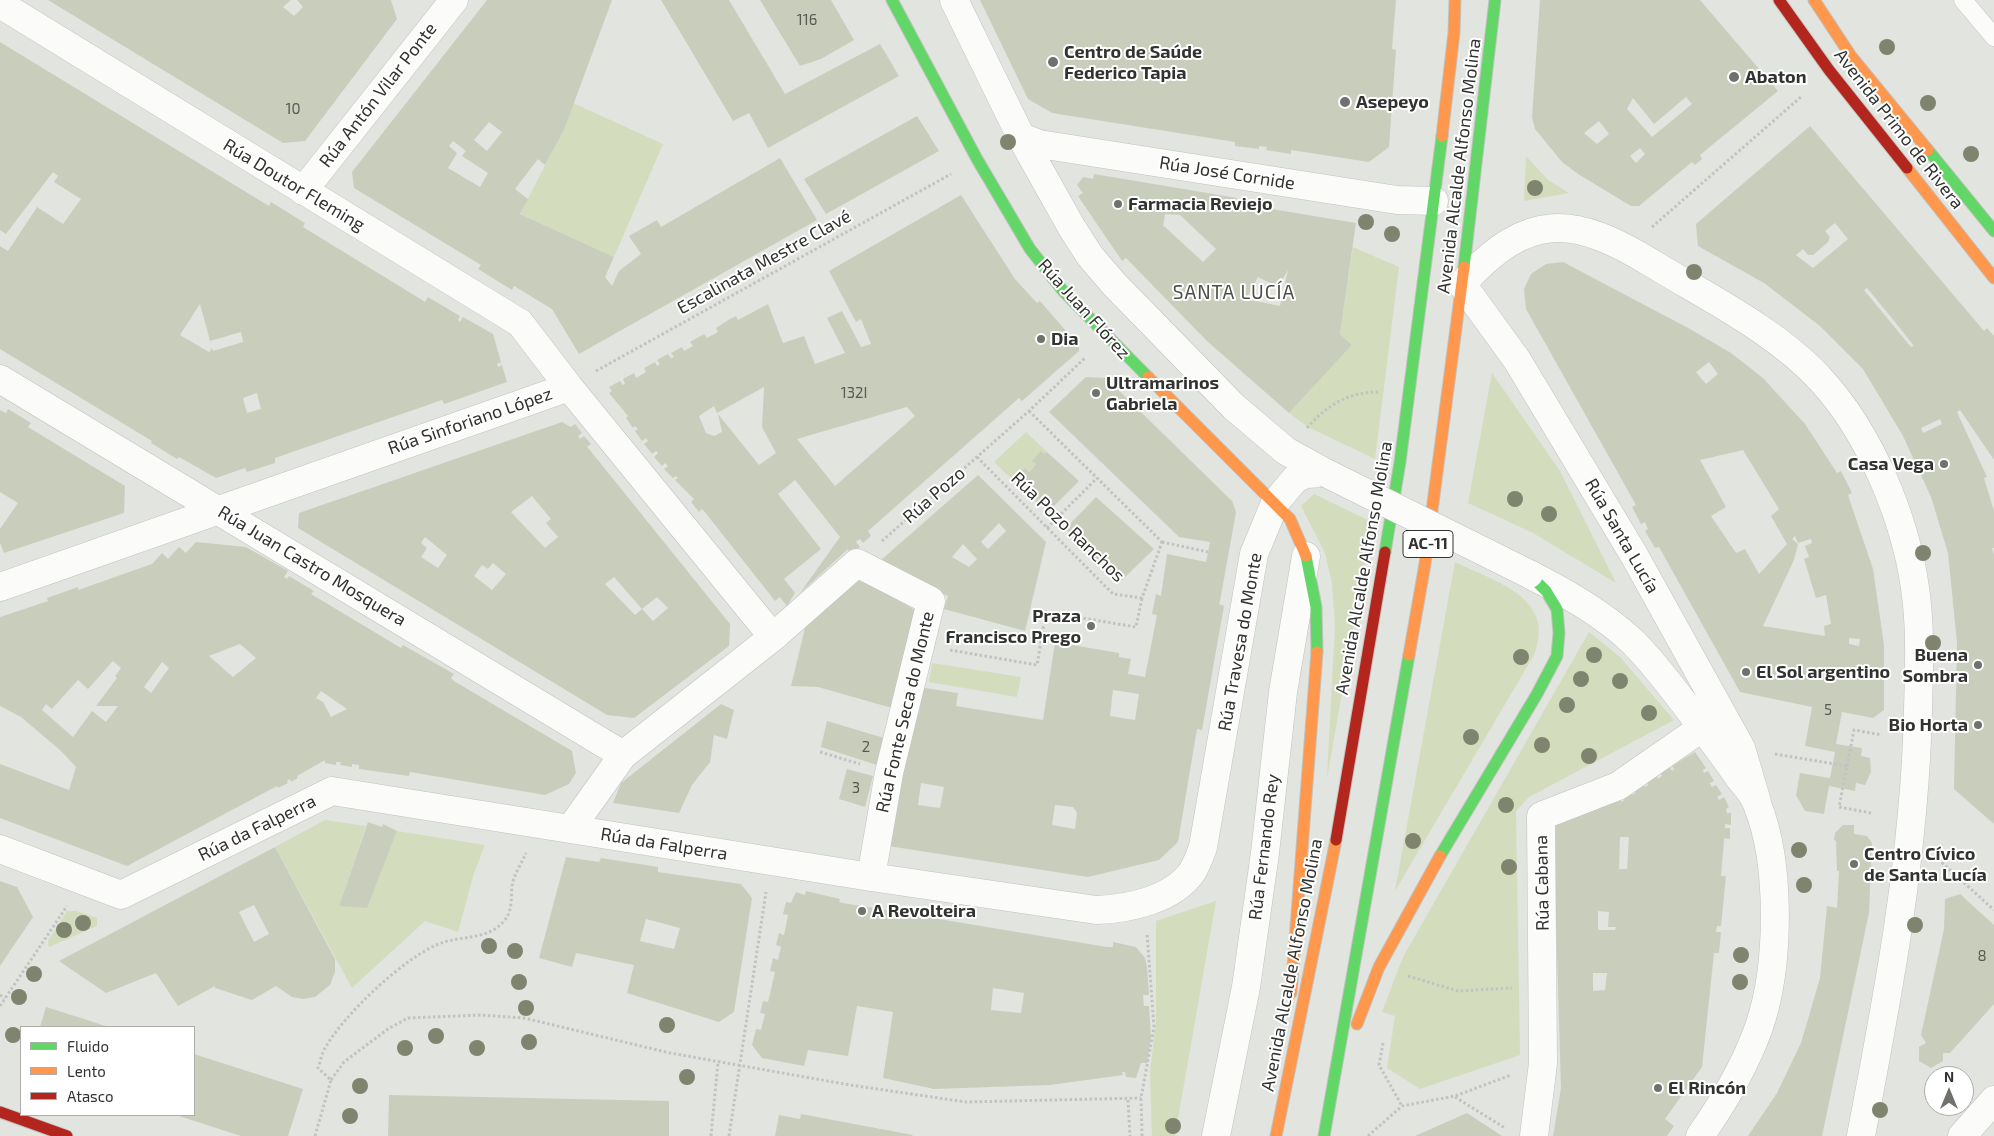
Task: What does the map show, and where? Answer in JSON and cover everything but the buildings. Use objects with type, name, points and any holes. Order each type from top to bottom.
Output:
[{"type":"main road","name":"Rúa Juan Flórez","points":[[892,0],[977,160],[1030,249],[1064,292],[1237,468],[1290,519],[1306,556],[1316,607],[1318,640],[1291,970],[1288,1074]]},
{"type":"main road","name":"Avenida Alcalde Alfonso Molina","points":[[1276,1136],[1331,867],[1397,480],[1434,201],[1454,33],[1455,0]]},
{"type":"main road","name":"Avenida Alcalde Alfonso Molina","points":[[1324,1136],[1335,1084],[1425,564],[1462,284],[1495,0]]},
{"type":"main road","name":"Avenida Primo de Rivera","points":[[1779,0],[1829,70],[1994,278]]},
{"type":"main road","name":"Avenida Primo de Rivera","points":[[1814,0],[1851,56],[1994,231]]},
{"type":"main road","points":[[1335,1084],[1379,967],[1424,883],[1537,694],[1557,656],[1559,633],[1557,609],[1546,591],[1529,574]]},
{"type":"main road","points":[[0,1112],[67,1136]]},
{"type":"street","points":[[954,0],[1021,137],[1072,228],[1090,256],[1114,284],[1234,407],[1286,451],[1579,600],[1633,642],[1658,670],[1703,727],[1757,802]]},
{"type":"street","name":"Rúa Doutor Fleming","points":[[0,4],[520,323],[568,387]]},
{"type":"street","name":"Rúa Antón Vilar Ponte","points":[[303,191],[444,4]]},
{"type":"street","name":"Rúa José Cornide","points":[[1021,137],[1039,144],[1378,197],[1415,202],[1434,201]]},
{"type":"street","points":[[1462,284],[1490,256],[1526,233],[1569,227],[1592,232],[1630,250],[1786,347],[1822,381],[1852,422],[1876,465],[1897,514],[1915,587],[1920,633],[1918,740],[1910,837],[1891,980],[1861,1136]]},
{"type":"street","name":"Rúa Santa Lucía","points":[[1462,284],[1517,360],[1634,555],[1741,748],[1768,840],[1774,897],[1774,946],[1768,987],[1759,1026],[1728,1096],[1700,1136]]},
{"type":"street","name":"Rúa Juan Castro Mosquera","points":[[0,379],[623,754]]},
{"type":"street","name":"Rúa Sinforiano López","points":[[0,587],[568,387],[773,637]]},
{"type":"street","name":"Rúa Travesa do Monte","points":[[1203,847],[1254,554],[1275,503],[1295,479],[1306,474],[1326,473]]},
{"type":"street","name":"Rúa Fernando Rey","points":[[1216,1136],[1246,987],[1265,853],[1283,692],[1306,556]]},
{"type":"street","points":[[571,828],[623,754],[773,637],[857,563]]},
{"type":"street","name":"Rúa Fonte Seca do Monte","points":[[857,563],[931,601],[889,773],[870,877]]},
{"type":"street","name":"Rúa Cabana","points":[[1522,1134],[1543,1063],[1541,816],[1618,786],[1703,727]]},
{"type":"street","name":"Rúa da Falperra","points":[[0,848],[121,895],[332,791],[870,877],[1096,910],[1115,909],[1136,904],[1176,887],[1192,873],[1203,847]]},
{"type":"street","points":[[1962,1136],[1994,1100]]},
{"type":"lane","points":[[1963,0],[1994,37]]},
{"type":"path","points":[[1649,230],[1802,96]]},
{"type":"path","name":"Escalinata Mestre Clavé","points":[[592,373],[958,170]]},
{"type":"path","name":"Rúa Pozo","points":[[857,563],[1029,411],[1093,351]]},
{"type":"path","points":[[1308,427],[1320,412],[1334,403],[1354,394],[1383,392]]},
{"type":"path","points":[[1029,411],[1162,542],[1208,552]]},
{"type":"path","name":"Rúa Pozo Ranchos","points":[[977,457],[1113,594],[1142,598],[1162,542]]},
{"type":"path","points":[[1047,528],[1097,478]]},
{"type":"path","points":[[920,644],[1037,665],[1046,612],[1136,627],[1142,598]]},
{"type":"path","points":[[1871,813],[1839,807],[1854,730],[1882,735]]},
{"type":"path","points":[[820,752],[889,773]]},
{"type":"path","points":[[1769,753],[1847,766]]},
{"type":"path","points":[[331,1080],[318,1068],[324,1051],[340,1027],[394,973],[420,953],[444,942],[492,932],[506,920],[511,906],[513,881],[526,851]]},
{"type":"path","points":[[1937,859],[1994,910]]},
{"type":"path","points":[[729,1136],[738,1063],[764,900]]},
{"type":"path","points":[[0,1006],[67,906],[73,905]]},
{"type":"path","points":[[1142,1136],[1141,1098],[1154,1027],[1146,927]]},
{"type":"path","points":[[1406,975],[1458,991],[1543,987]]},
{"type":"path","points":[[0,994],[6,998]]},
{"type":"path","points":[[316,1136],[331,1080],[344,1062],[388,1029],[408,1018],[440,1015],[524,1018],[670,1053],[718,1062],[738,1063],[850,1085],[966,1102],[1128,1100],[1141,1098]]},
{"type":"path","points":[[1385,1036],[1379,1065],[1402,1106]]},
{"type":"path","points":[[711,1136],[718,1062]]},
{"type":"path","points":[[1368,1135],[1402,1106],[1455,1096],[1543,1063]]},
{"type":"path","points":[[1455,1096],[1522,1134]]},
{"type":"path","points":[[1128,1100],[1130,1136]]},
{"type":"green space","points":[[573,103],[663,144],[614,257],[520,214],[564,129]]},
{"type":"green space","points":[[1526,156],[1548,180],[1569,193],[1524,201]]},
{"type":"green space","points":[[1353,247],[1399,267],[1375,459],[1308,427],[1289,413],[1352,345],[1340,334]]},
{"type":"green space","points":[[1492,373],[1560,471],[1616,583],[1533,533],[1468,503]]},
{"type":"green space","points":[[1026,432],[1047,452],[1017,484],[994,462]]},
{"type":"green space","points":[[1314,494],[1372,522],[1327,778],[1335,625],[1332,583],[1325,553],[1301,506]]},
{"type":"green space","points":[[1455,562],[1504,585],[1518,594],[1530,605],[1537,619],[1539,635],[1534,655],[1395,891]]},
{"type":"green space","points":[[1589,632],[1620,657],[1674,720],[1529,797],[1516,811],[1520,1055],[1420,1089],[1387,1068],[1395,1016],[1382,1012],[1403,957]]},
{"type":"green space","points":[[932,663],[1021,677],[1017,697],[929,682]]},
{"type":"green space","points":[[325,820],[366,826],[339,906],[369,901],[397,831],[485,845],[474,873],[458,932],[425,921],[352,988],[275,847]]},
{"type":"green space","points":[[1216,901],[1175,1136],[1152,1136],[1150,1072],[1156,1021],[1156,921]]},
{"type":"green space","points":[[67,911],[76,911],[97,918],[97,926],[49,947],[48,941]]},
{"type":"traffic: fast","points":[[892,0],[977,159],[1030,249],[1064,292],[1148,377]]},
{"type":"traffic: fast","points":[[1464,267],[1495,0]]},
{"type":"traffic: fast","points":[[1385,552],[1400,462],[1442,136]]},
{"type":"traffic: fast","points":[[1928,150],[1994,231]]},
{"type":"traffic: fast","points":[[1306,556],[1316,607],[1317,652]]},
{"type":"traffic: fast","points":[[1440,856],[1537,694],[1557,656],[1559,633],[1557,609],[1546,591],[1529,574]]},
{"type":"traffic: fast","points":[[1324,1136],[1409,655]]},
{"type":"traffic: slow","points":[[1442,136],[1454,33],[1455,0]]},
{"type":"traffic: slow","points":[[1814,0],[1851,56],[1928,150]]},
{"type":"traffic: slow","points":[[1907,168],[1994,278]]},
{"type":"traffic: slow","points":[[1409,655],[1425,564],[1464,267]]},
{"type":"traffic: slow","points":[[1148,377],[1290,519],[1306,556]]},
{"type":"traffic: slow","points":[[1291,993],[1317,652]]},
{"type":"traffic: slow","points":[[1276,1136],[1336,840]]},
{"type":"traffic: slow","points":[[1357,1024],[1379,967],[1440,856]]},
{"type":"traffic: jam","points":[[1779,0],[1829,70],[1907,168]]},
{"type":"traffic: jam","points":[[1336,840],[1385,552]]},
{"type":"traffic: jam","points":[[0,1112],[67,1136]]},
{"type":"place","name":"Centro de Saúde Federico Tapia","points":[[1053,62]]},
{"type":"place","name":"Abaton","points":[[1734,77]]},
{"type":"place","name":"Asepeyo","points":[[1345,102]]},
{"type":"place","name":"Farmacia Reviejo","points":[[1118,204]]},
{"type":"place","name":"Dia","points":[[1041,339]]},
{"type":"place","name":"Ultramarinos Gabriela","points":[[1096,393]]},
{"type":"place","name":"Casa Vega","points":[[1944,464]]},
{"type":"place","name":"Praza Francisco Prego","points":[[1091,626]]},
{"type":"place","name":"Buena Sombra","points":[[1978,665]]},
{"type":"place","name":"El Sol argentino","points":[[1746,672]]},
{"type":"place","name":"Bio Horta","points":[[1978,725]]},
{"type":"place","name":"Centro Cívico de Santa Lucía","points":[[1854,864]]},
{"type":"place","name":"A Revolteira","points":[[862,911]]},
{"type":"place","name":"El Rincón","points":[[1658,1088]]},
{"type":"district","name":"SANTA LUCÍA","points":[[1234,293]]}]
